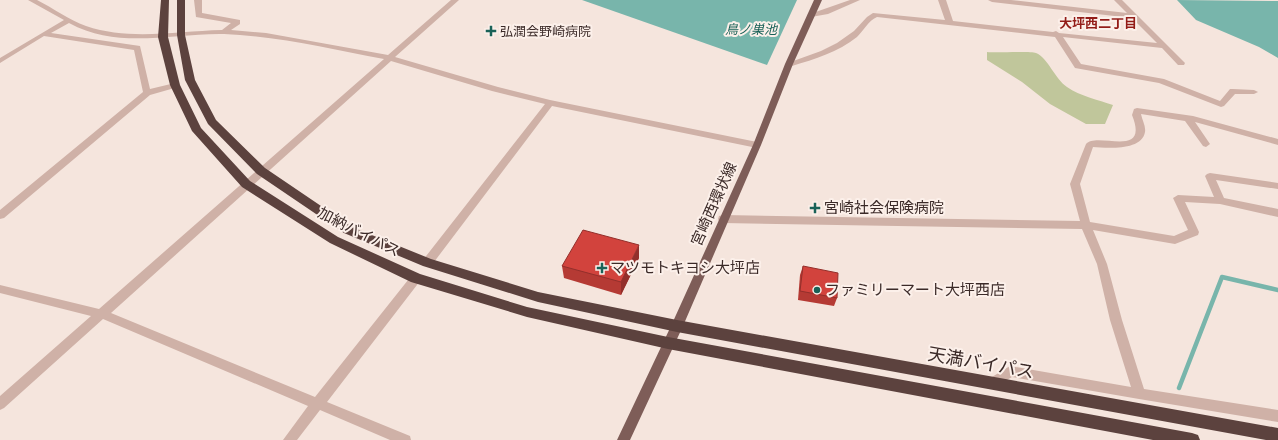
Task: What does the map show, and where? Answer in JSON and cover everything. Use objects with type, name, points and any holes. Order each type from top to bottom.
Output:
[{"type":"highway","name":"加納バイパス","points":[[165,0],[163,37],[175,85],[196,129],[246,184],[334,240],[416,278],[527,312],[668,343]]},
{"type":"highway","name":"加納バイパス","points":[[181,0],[181,34],[190,80],[212,122],[260,171],[348,230],[426,263],[538,297],[676,326]]},
{"type":"highway","name":"天満バイパス","points":[[676,326],[1278,435]]},
{"type":"highway","points":[[668,343],[1192,440]]},
{"type":"main road","name":"宮崎西環状線","points":[[624,440],[757,145],[789,64],[818,0]]},
{"type":"street","points":[[32,0],[69,20],[96,32],[114,36],[163,37],[181,34],[224,32],[266,36],[315,44],[390,58],[495,89],[550,103],[757,145]]},
{"type":"street","points":[[198,0],[199,15],[237,22],[224,32]]},
{"type":"street","points":[[0,404],[260,171],[455,0]]},
{"type":"street","points":[[811,15],[825,12],[856,0]]},
{"type":"street","points":[[942,0],[950,23]]},
{"type":"street","points":[[992,0],[1134,16]]},
{"type":"street","points":[[1118,0],[1162,46],[1181,62]]},
{"type":"street","points":[[789,64],[808,59],[838,46],[855,35],[869,17],[876,15],[1056,33],[1162,46]]},
{"type":"street","points":[[0,61],[43,34],[69,20]]},
{"type":"street","points":[[1056,33],[1078,66],[1161,82],[1221,104],[1233,91],[1254,92]]},
{"type":"street","points":[[43,34],[137,48],[147,93]]},
{"type":"street","points":[[0,216],[147,93],[175,85]]},
{"type":"street","points":[[426,263],[550,103]]},
{"type":"street","points":[[1140,394],[1116,320],[1102,264],[1086,225],[1075,184],[1090,144],[1119,146],[1133,142],[1140,134],[1142,125],[1136,115],[1137,111],[1188,118],[1278,142]]},
{"type":"street","points":[[1188,118],[1206,144]]},
{"type":"street","points":[[1220,202],[1210,176],[1278,186]]},
{"type":"street","points":[[723,219],[1086,225],[1175,240],[1194,232],[1178,198],[1220,202],[1278,213]]},
{"type":"street","points":[[289,440],[319,404],[416,278]]},
{"type":"street","points":[[0,290],[102,314],[405,440]]},
{"type":"street","points":[[991,384],[1010,371],[1278,416]]},
{"type":"green space","points":[[987,52],[1036,53],[1044,59],[1067,87],[1083,95],[1113,105],[1105,124],[1086,124],[1050,104],[1022,82],[987,60]]},
{"type":"water","name":"鳥ノ巣池","points":[[582,0],[797,0],[767,65]]},
{"type":"water","points":[[1177,0],[1278,1],[1278,58],[1259,47],[1196,20]]},
{"type":"building","name":"マツモトキヨシ大坪店","points":[[583,230],[639,245],[621,282],[562,266]]},
{"type":"building","name":"ファミリーマート大坪西店","points":[[803,266],[838,273],[837,298],[800,291]]},
{"type":"waterway","points":[[1179,388],[1222,277],[1278,290]]},
{"type":"place","name":"弘潤会野崎病院","points":[[491,31]]},
{"type":"place","name":"宮崎社会保険病院","points":[[815,208]]},
{"type":"place","name":"マツモトキヨシ大坪店","points":[[602,268]]},
{"type":"place","name":"ファミリーマート大坪西店","points":[[817,290]]},
{"type":"district","name":"大坪西二丁目","points":[[1098,23]]}]
